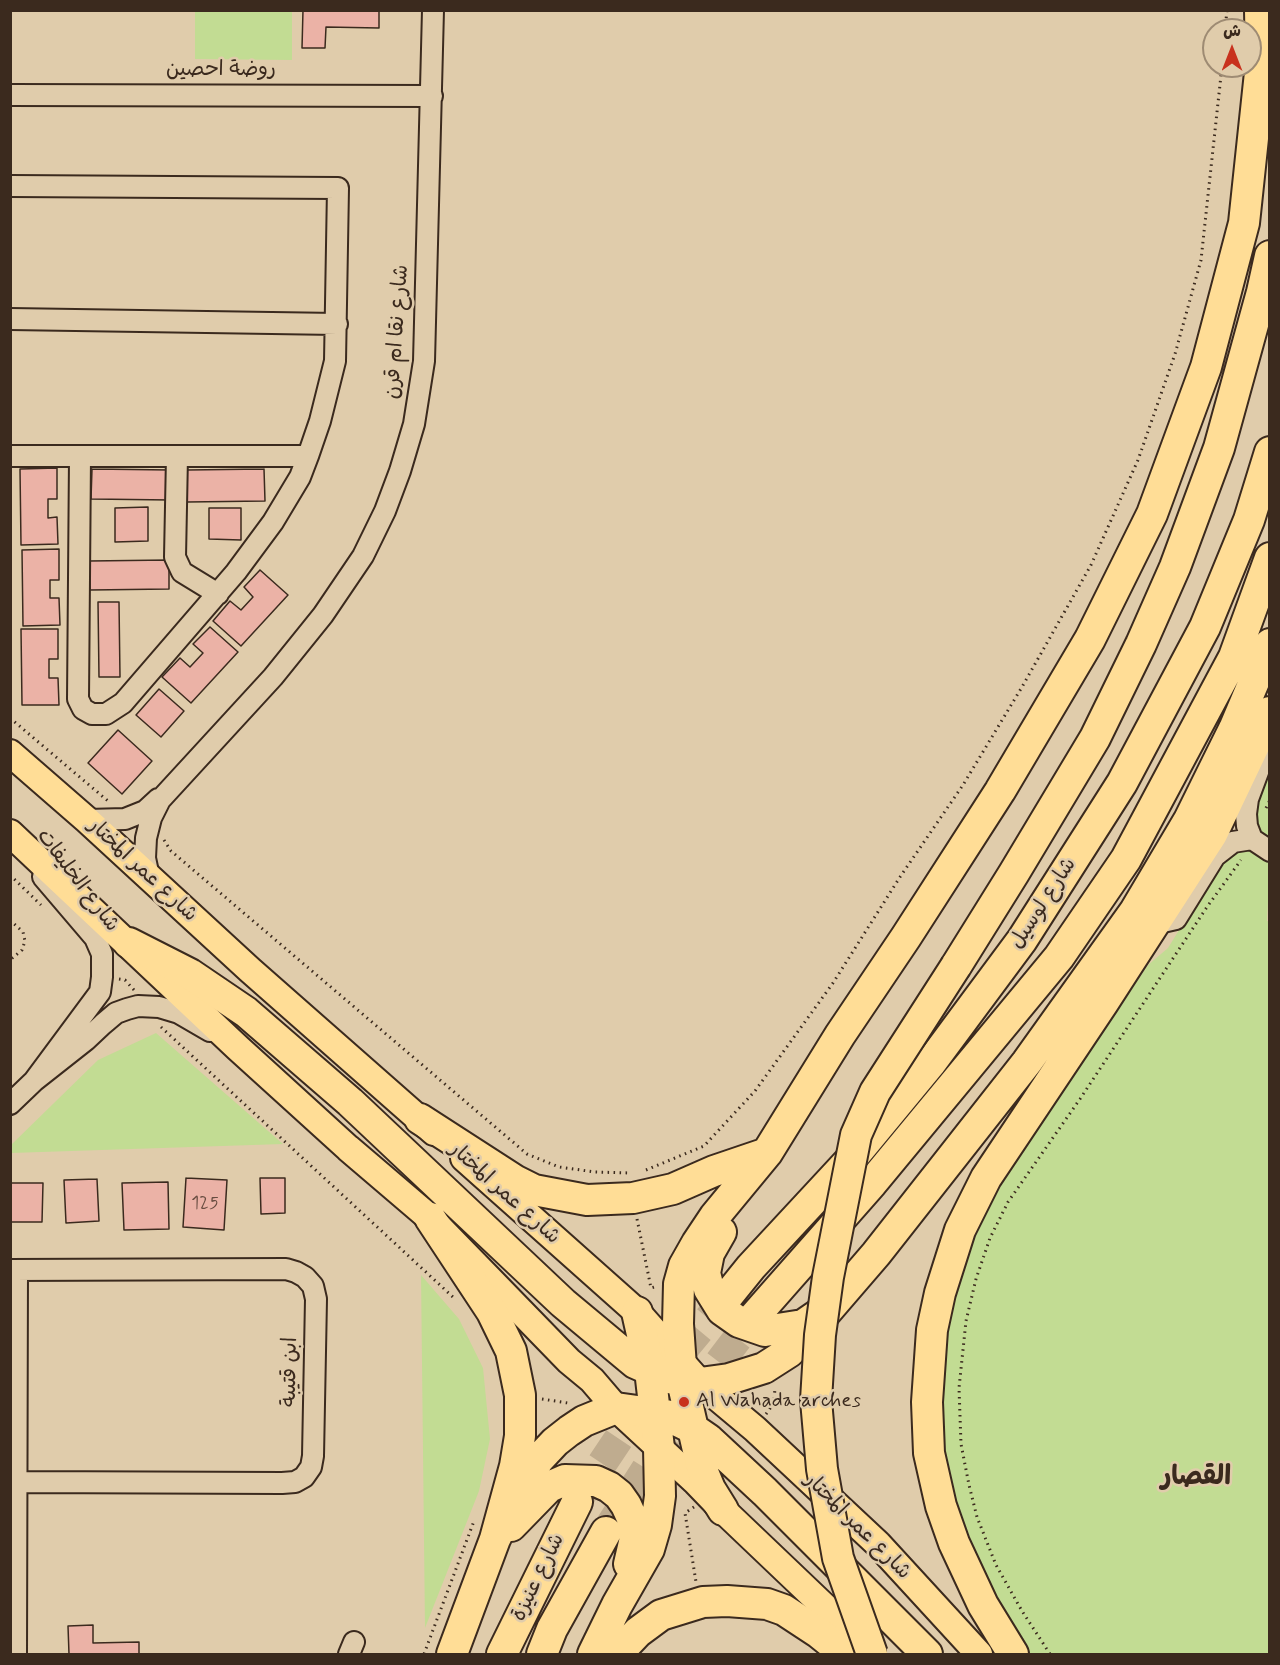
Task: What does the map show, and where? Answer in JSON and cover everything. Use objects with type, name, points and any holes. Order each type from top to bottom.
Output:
[{"type":"highway","points":[[713,1500],[692,1428],[688,1376],[678,1324],[679,1284],[684,1266],[715,1216],[767,1153],[840,1035],[1000,791],[1090,639],[1152,514],[1206,367],[1244,223],[1262,63],[1260,10]]},
{"type":"highway","points":[[873,1654],[838,1558],[822,1469],[816,1400],[820,1335],[828,1276],[856,1135],[875,1092],[1014,873],[1095,738],[1167,586],[1219,448],[1262,292],[1269,256]]},
{"type":"highway","name":"شارع لوسيل","points":[[726,1298],[751,1267],[854,1156],[900,1101],[930,1064],[1028,930],[1122,783],[1205,627],[1249,520],[1269,452]]},
{"type":"highway","name":"شارع لوسيل","points":[[754,1317],[872,1183],[1059,957],[1119,869],[1234,657],[1269,558]]},
{"type":"highway","points":[[129,943],[190,974],[246,1012],[350,1102],[563,1303],[635,1363],[650,1370],[729,1379],[764,1368],[789,1352],[876,1254],[1027,1062],[1135,911],[1194,810],[1234,729],[1269,644]]},
{"type":"highway","points":[[1013,1654],[983,1605],[954,1543],[941,1506],[928,1454],[927,1402],[932,1330],[940,1293],[960,1230],[986,1178],[1212,834],[1266,718]]},
{"type":"highway","points":[[420,1119],[503,1174],[534,1190],[587,1200],[613,1201],[632,1186],[673,1189],[714,1171],[767,1153]]},
{"type":"highway","points":[[744,1183],[726,1224],[709,1253],[705,1273],[709,1288],[722,1310],[739,1323],[765,1331],[802,1326],[833,1304]]},
{"type":"highway","points":[[430,1218],[492,1312],[511,1351],[520,1395],[520,1436],[515,1466],[495,1539],[453,1654]]},
{"type":"highway","points":[[593,1654],[617,1605],[649,1549],[656,1525],[660,1496],[656,1413],[650,1370],[637,1312]]},
{"type":"highway","points":[[495,1539],[523,1483],[539,1459],[555,1442],[584,1421],[616,1408],[666,1415],[708,1439],[765,1492],[927,1654]]},
{"type":"highway","points":[[495,1539],[516,1522],[549,1487],[565,1480],[596,1481],[609,1487],[626,1505],[635,1532],[633,1551],[617,1605]]},
{"type":"highway","name":"شارع عنيزة","points":[[502,1654],[577,1502]]},
{"type":"highway","name":"شارع عنيزة","points":[[542,1654],[552,1629],[606,1532]]},
{"type":"highway","points":[[617,1654],[638,1632],[661,1615],[700,1603],[727,1601],[768,1604],[784,1610],[819,1633],[845,1654]]},
{"type":"main road","name":"شارع عمر المختار","points":[[10,753],[87,820],[250,970],[637,1312],[688,1376],[755,1429],[878,1544],[979,1654]]},
{"type":"main road","points":[[10,833],[238,1048],[348,1148],[430,1218],[569,1361],[592,1380],[616,1408],[873,1654]]},
{"type":"street","name":"شارع نقا ام قرن","points":[[87,820],[125,819],[145,811],[167,791],[273,677],[323,615],[363,556],[389,501],[414,424],[424,361],[433,10]]},
{"type":"street","name":"روضة احصين","points":[[10,95],[432,96]]},
{"type":"street","points":[[10,186],[338,188],[335,361],[320,421],[300,477],[273,522],[218,594],[123,703],[106,714],[92,714],[83,709],[78,699],[80,457]]},
{"type":"street","points":[[10,319],[337,324]]},
{"type":"street","points":[[10,456],[308,456]]},
{"type":"street","points":[[177,456],[175,557],[182,572],[218,594]]},
{"type":"street","points":[[1266,718],[1268,744],[1248,799],[1246,814],[1247,826],[1252,839],[1269,851]]},
{"type":"street","name":"شارع نقا ام قرن","points":[[149,877],[145,858],[148,828],[155,808],[167,791]]},
{"type":"street","name":"شارع الخليفات","points":[[10,833],[54,891],[95,938],[102,954],[100,992],[34,1081]]},
{"type":"street","points":[[1154,924],[1176,919],[1215,856],[1223,848],[1233,842],[1252,839]]},
{"type":"street","points":[[138,1006],[159,1007],[179,1013],[238,1048]]},
{"type":"street","name":"شارع الخليفات","points":[[10,1104],[34,1081],[116,1014],[138,1006]]},
{"type":"street","name":"ابن قتيبة","points":[[14,1270],[286,1269],[305,1277],[313,1286],[316,1299],[313,1456],[311,1467],[304,1477],[295,1482],[282,1483],[18,1482]]},
{"type":"street","points":[[14,1270],[18,1482],[16,1654]]},
{"type":"path","points":[[679,1299],[659,1286],[651,1288],[632,1186],[637,1174],[704,1146],[754,1091],[833,983],[900,877],[963,785],[1022,687],[1091,564],[1138,460],[1175,354],[1201,260],[1220,78]]},
{"type":"path","points":[[10,718],[112,805]]},
{"type":"path","points":[[1050,1654],[996,1565],[977,1517],[969,1485],[961,1444],[958,1388],[966,1321],[976,1279],[990,1238],[1008,1202],[1080,1099],[1207,907],[1230,877],[1252,839],[1269,800]]},
{"type":"path","points":[[162,838],[171,851],[527,1154],[560,1167],[595,1172],[632,1186]]},
{"type":"path","points":[[10,874],[43,906]]},
{"type":"path","points":[[10,920],[23,932],[25,941],[21,950],[10,960]]},
{"type":"path","points":[[102,977],[125,980],[138,995],[138,1006],[458,1301]]},
{"type":"path","points":[[755,1429],[774,1403],[776,1384],[764,1368]]},
{"type":"path","points":[[700,1603],[685,1513],[713,1500]]},
{"type":"path","points":[[424,1654],[477,1515]]},
{"type":"green space","points":[[195,11],[292,11],[292,60],[195,59]]},
{"type":"green space","points":[[1269,765],[1269,840],[1255,824],[1253,812]]},
{"type":"green space","points":[[1253,851],[1270,864],[1267,921],[1270,922],[1269,1654],[1028,1654],[996,1606],[962,1533],[945,1457],[941,1407],[946,1331],[961,1261],[989,1197],[1148,965],[1168,948],[1222,860],[1234,852]]},
{"type":"green space","points":[[156,1033],[283,1144],[11,1153],[11,1145],[98,1060]]},
{"type":"green space","points":[[421,1275],[459,1319],[483,1368],[490,1439],[479,1491],[425,1628]]},
{"type":"building","points":[[303,10],[379,10],[379,28],[326,27],[325,48],[302,48]]},
{"type":"building","points":[[57,468],[57,499],[48,499],[48,518],[57,517],[58,544],[21,545],[20,469]]},
{"type":"building","points":[[92,469],[171,470],[171,500],[91,499]]},
{"type":"building","points":[[264,469],[265,501],[187,502],[187,470]]},
{"type":"building","points":[[148,507],[148,541],[115,542],[115,508]]},
{"type":"building","points":[[209,508],[241,508],[241,540],[209,539]]},
{"type":"building","points":[[59,549],[59,580],[50,580],[50,598],[59,598],[60,625],[23,626],[22,550]]},
{"type":"building","points":[[169,560],[169,589],[90,590],[89,561]]},
{"type":"building","points":[[260,570],[288,595],[241,646],[213,621],[230,601],[241,610],[253,597],[244,587]]},
{"type":"building","points":[[98,602],[119,602],[120,677],[99,677]]},
{"type":"building","points":[[210,627],[238,652],[191,703],[162,677],[180,658],[190,667],[203,653],[193,644]]},
{"type":"building","points":[[21,629],[58,629],[58,659],[49,659],[49,678],[58,678],[59,705],[22,705]]},
{"type":"building","points":[[159,689],[184,711],[161,737],[136,715]]},
{"type":"building","points":[[118,730],[152,761],[122,794],[88,763]]},
{"type":"building","points":[[186,1178],[227,1180],[224,1230],[183,1227]]},
{"type":"building","points":[[260,1178],[285,1178],[285,1213],[261,1214]]},
{"type":"building","points":[[97,1179],[99,1221],[66,1223],[64,1180]]},
{"type":"building","points":[[168,1182],[169,1229],[124,1230],[122,1183]]},
{"type":"building","points":[[10,1183],[43,1183],[42,1222],[10,1222]]},
{"type":"building","points":[[93,1625],[93,1643],[139,1642],[139,1654],[69,1654],[68,1626]]},
{"type":"tunnel","points":[[577,1501],[658,1380],[726,1298]]},
{"type":"tunnel","points":[[692,1398],[754,1317]]},
{"type":"tunnel","points":[[606,1532],[667,1436]]},
{"type":"place","name":"Al Wahada arches","points":[[684,1402]]},
{"type":"district","name":"القصار","points":[[1196,1478]]}]
